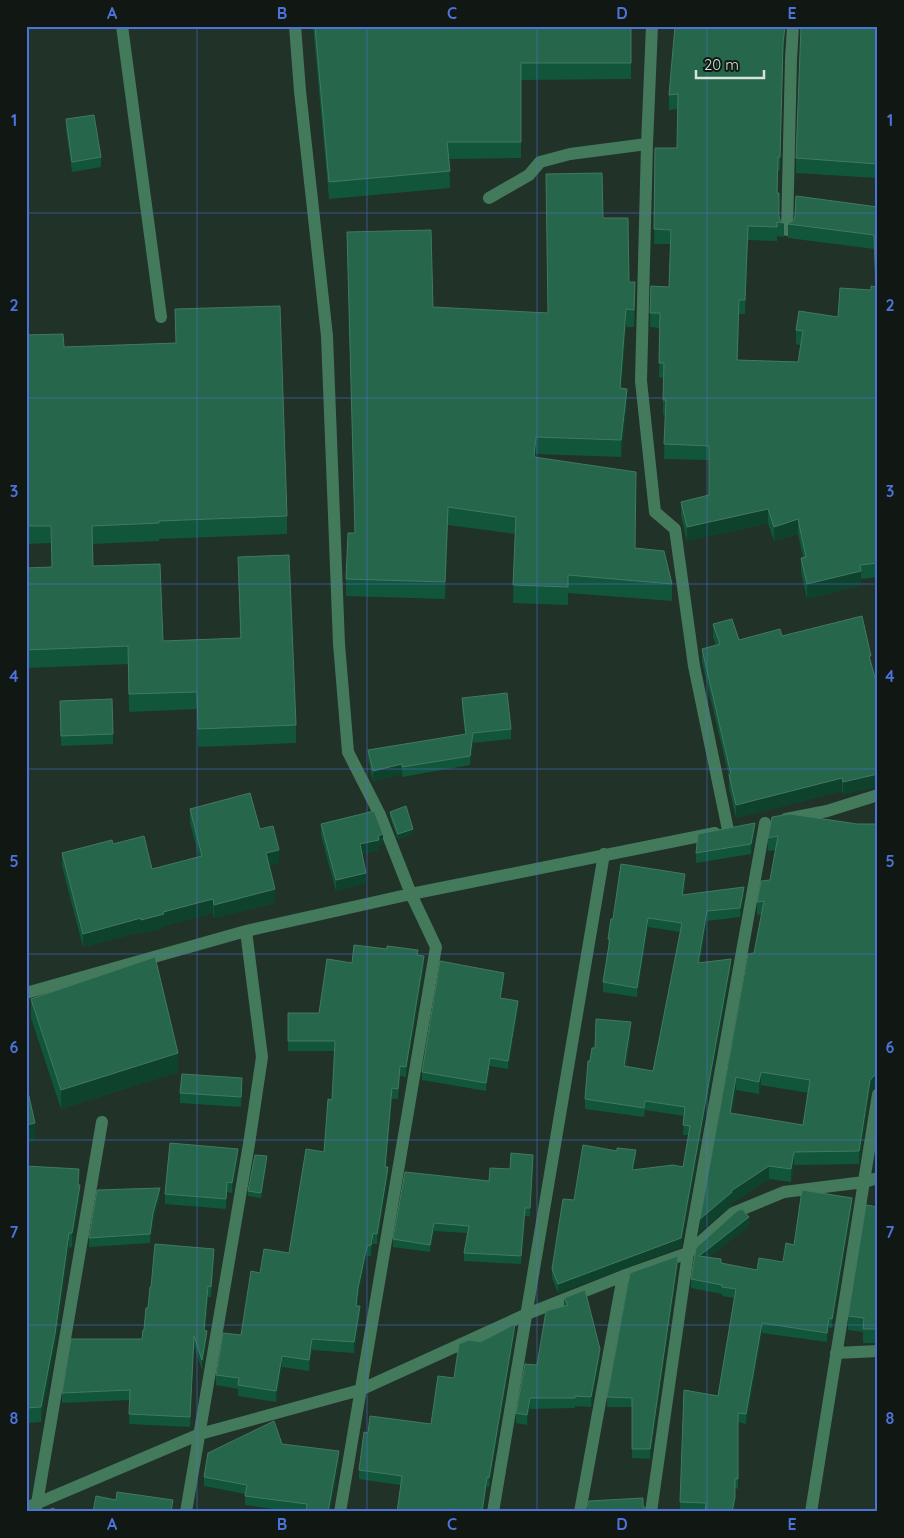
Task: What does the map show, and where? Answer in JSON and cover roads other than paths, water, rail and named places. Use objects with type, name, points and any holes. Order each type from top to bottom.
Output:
[{"type":"street","points":[[122,26],[161,317]]},
{"type":"street","points":[[295,26],[300,91],[327,336],[339,644],[348,752],[380,815],[411,894],[436,947],[340,1512]]},
{"type":"street","points":[[26,993],[246,931],[411,894],[733,829],[694,666],[675,529],[655,512],[641,381],[652,26]]},
{"type":"street","points":[[787,230],[790,59],[793,26]]},
{"type":"street","points":[[489,198],[529,175],[540,162],[570,154],[647,144]]},
{"type":"street","points":[[651,1512],[688,1253],[760,824],[827,811],[878,796]]},
{"type":"street","points":[[493,1512],[604,854]]},
{"type":"street","points":[[186,1512],[249,1144],[262,1057],[246,931]]},
{"type":"street","points":[[811,1512],[878,1094]]},
{"type":"street","points":[[33,1508],[102,1122]]},
{"type":"street","points":[[33,1508],[200,1434],[360,1390],[527,1314],[623,1276],[688,1253],[733,1213],[784,1192],[864,1182],[878,1178]]},
{"type":"street","points":[[580,1512],[623,1276]]},
{"type":"street","points":[[836,1353],[878,1351]]}]
